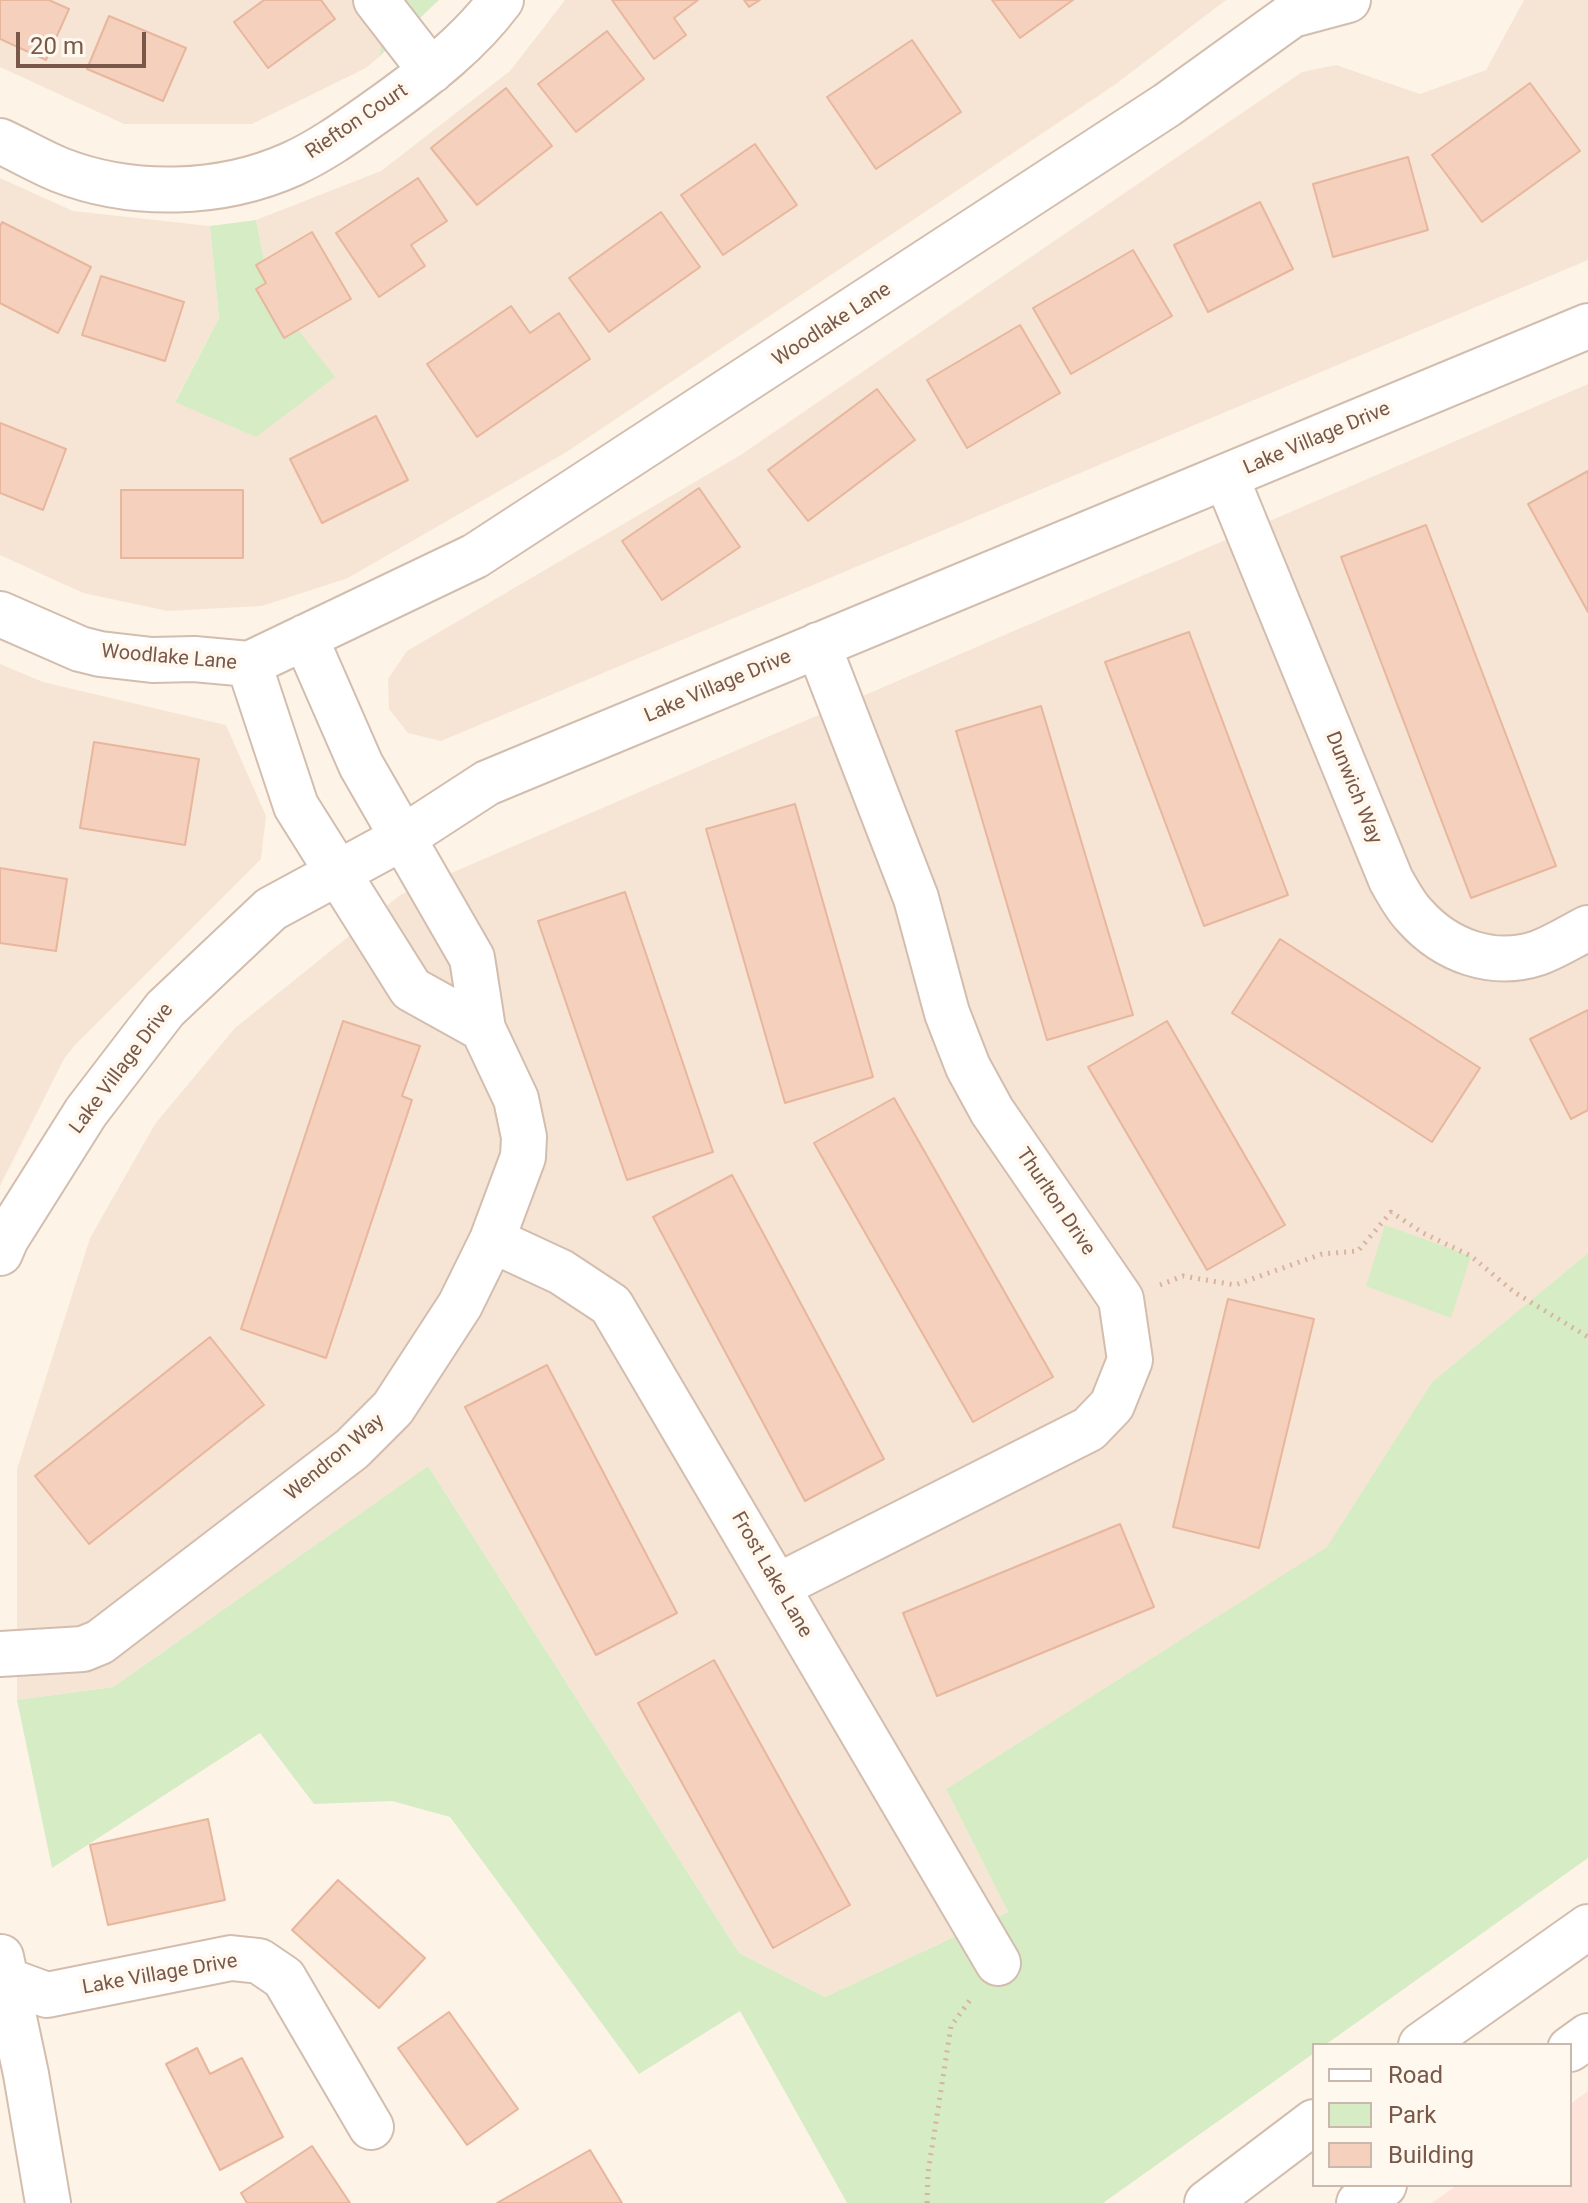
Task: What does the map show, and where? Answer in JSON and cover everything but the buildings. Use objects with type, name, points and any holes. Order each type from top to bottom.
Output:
[{"type":"street","points":[[376,0],[431,71]]},
{"type":"street","name":"Riefton Court","points":[[0,141],[61,170],[110,184],[194,189],[225,184],[291,164],[338,139],[431,71],[473,33],[501,0]]},
{"type":"street","name":"Woodlake Lane","points":[[0,614],[80,649],[100,654],[152,660],[194,659],[249,664],[475,556],[1167,105],[1292,15],[1348,0]]},
{"type":"street","name":"Lake Village Drive","points":[[2,1243],[86,1112],[165,1009],[271,909],[404,837],[487,783],[1588,326]]},
{"type":"street","name":"Dunwich Way","points":[[1226,477],[1391,880],[1413,915],[1432,932],[1463,951],[1486,958],[1516,959],[1541,952],[1588,928]]},
{"type":"street","points":[[305,637],[361,765],[404,837]]},
{"type":"street","name":"Thurlton Drive","points":[[778,1586],[1089,1429],[1112,1405],[1130,1360],[1121,1299],[992,1111],[968,1067],[947,1013],[916,898],[818,645]]},
{"type":"street","name":"Woodlake Lane","points":[[249,664],[296,806],[338,875]]},
{"type":"street","name":"Wendron Way","points":[[0,1654],[83,1649],[100,1642],[352,1449],[393,1408],[460,1305],[492,1240],[523,1157],[524,1137],[516,1099],[483,1029],[472,958],[404,837]]},
{"type":"street","points":[[338,875],[411,989],[483,1029]]},
{"type":"street","name":"Frost Lake Lane","points":[[492,1240],[561,1272],[611,1305],[998,1963]]},
{"type":"street","points":[[1424,2043],[1588,1927]]},
{"type":"street","name":"Lake Village Drive","points":[[2,1972],[47,1995],[231,1958],[259,1961],[284,1978],[371,2127]]},
{"type":"street","name":"Lake Village Drive","points":[[2,1972],[26,2074],[48,2203]]},
{"type":"street","points":[[1207,2203],[1312,2124]]},
{"type":"street","points":[[1359,2203],[1381,2187]]},
{"type":"path","points":[[1121,1299],[1183,1276],[1235,1285],[1322,1254],[1358,1251],[1391,1212],[1423,1233],[1471,1256],[1514,1292],[1588,1337]]},
{"type":"path","points":[[927,2203],[928,2173],[951,2026],[998,1963]]},
{"type":"shaded area","points":[[0,0],[357,0],[381,42],[381,49],[380,56],[366,68],[252,124],[124,124],[0,67]]},
{"type":"shaded area","points":[[565,0],[1226,0],[1116,84],[565,453],[348,578],[262,606],[168,611],[83,593],[0,555],[0,178],[73,211],[210,226],[219,318],[175,401],[271,295],[256,220],[381,171],[510,71]]},
{"type":"shaded area","points":[[1524,0],[1588,0],[1588,260],[441,741],[408,733],[389,709],[388,679],[407,651],[739,456],[1302,72],[1336,65],[1420,94],[1486,70]]},
{"type":"shaded area","points":[[1588,384],[1588,1253],[1432,1382],[1328,1547],[946,1789],[1008,1912],[825,1997],[739,1953],[428,1466],[113,1687],[17,1700],[17,1469],[90,1238],[155,1124],[235,1028],[400,895]]},
{"type":"shaded area","points":[[0,664],[43,682],[226,725],[266,816],[261,859],[64,1059],[0,1186]]},
{"type":"shaded area","points":[[1588,2091],[1588,2203],[1432,2203],[1454,2187],[1572,2187],[1572,2103]]},
{"type":"green space","points":[[357,0],[439,0],[380,56],[381,42]]},
{"type":"green space","points":[[256,220],[271,295],[335,377],[256,437],[175,402],[219,318],[210,226]]},
{"type":"green space","points":[[1385,1225],[1471,1256],[1451,1318],[1366,1286]]},
{"type":"green space","points":[[1588,1253],[1588,1858],[1328,2043],[1312,2043],[1312,2054],[1103,2203],[847,2203],[740,2011],[639,2074],[450,1817],[392,1801],[314,1804],[260,1733],[52,1868],[17,1700],[113,1687],[428,1466],[739,1953],[825,1997],[1008,1912],[946,1789],[1327,1547],[1432,1382]]}]
